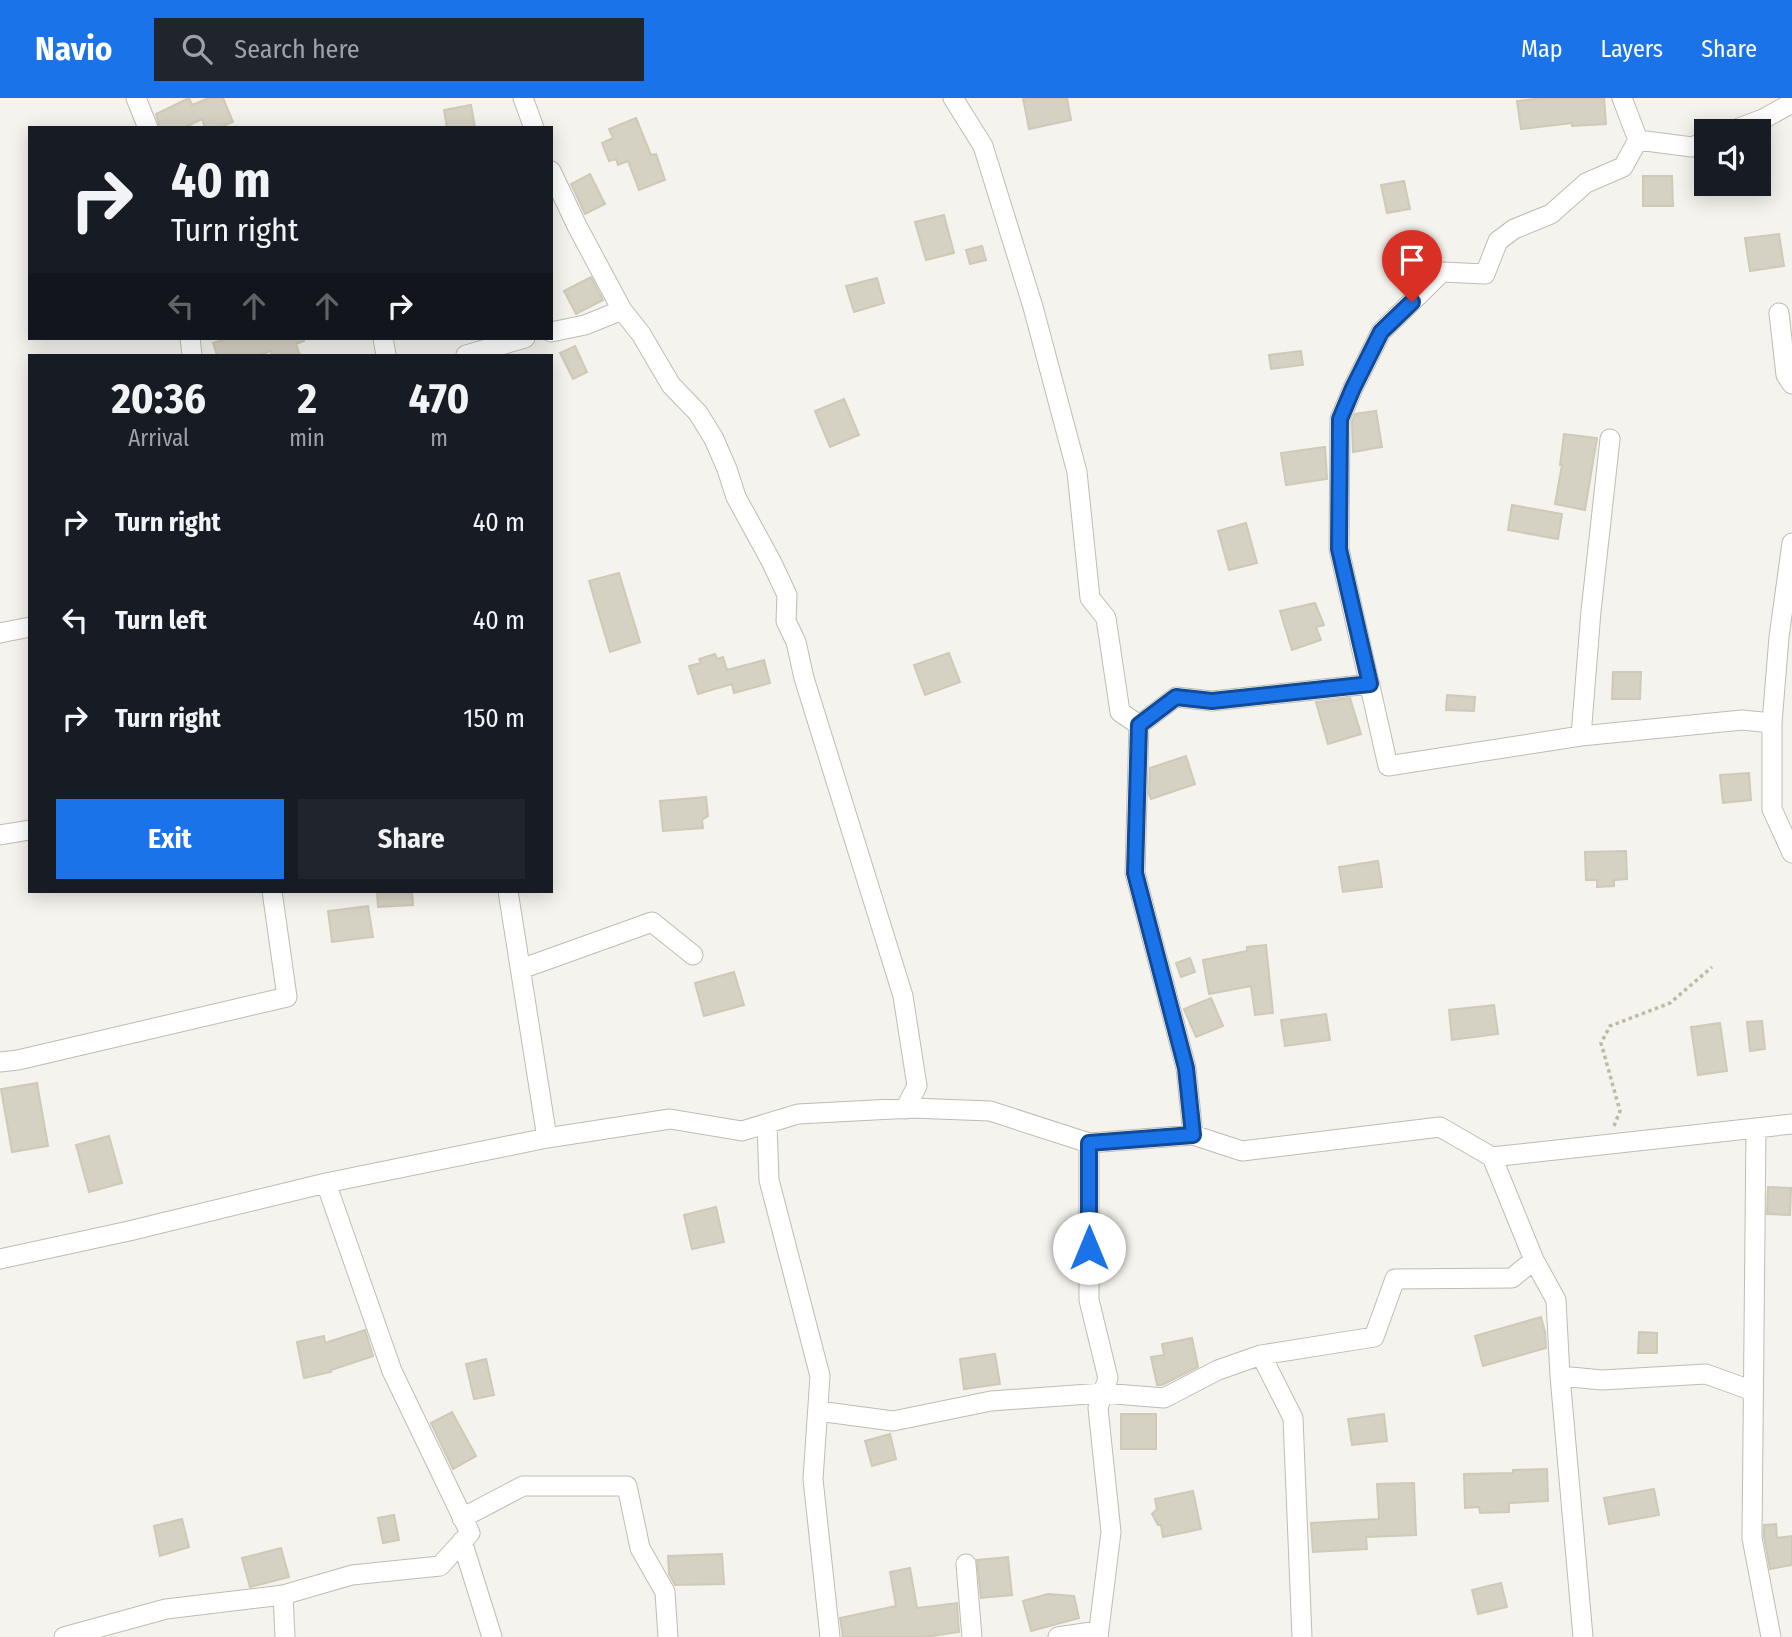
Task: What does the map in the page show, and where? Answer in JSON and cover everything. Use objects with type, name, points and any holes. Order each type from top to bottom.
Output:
[{"type":"street","points":[[136,98],[147,126]]},
{"type":"street","points":[[523,98],[533,126]]},
{"type":"street","points":[[953,98],[983,146],[1033,307],[1077,472],[1090,598],[1106,618],[1120,712],[1139,725]]},
{"type":"street","points":[[1622,98],[1638,141]]},
{"type":"street","points":[[1763,119],[1792,103]]},
{"type":"street","points":[[1638,141],[1694,145]]},
{"type":"street","points":[[1638,141],[1623,167],[1586,183],[1551,214],[1514,229],[1498,242],[1485,274],[1442,272],[1381,332],[1340,419],[1339,549],[1388,766],[1581,736],[1742,719],[1772,723]]},
{"type":"street","points":[[553,175],[582,237],[622,310],[646,342],[671,385],[698,413],[714,439],[736,497],[787,595],[786,621],[796,642],[804,678],[903,996],[916,1086],[905,1109]]},
{"type":"street","points":[[553,332],[585,325],[622,310]]},
{"type":"street","points":[[1779,313],[1786,375],[1792,384]]},
{"type":"street","points":[[469,354],[518,340]]},
{"type":"street","points":[[1581,736],[1591,611],[1610,439]]},
{"type":"street","points":[[1792,543],[1779,637],[1772,723],[1772,809],[1792,853]]},
{"type":"street","points":[[0,633],[28,627]]},
{"type":"street","points":[[1139,725],[1176,697],[1212,701],[1370,684]]},
{"type":"street","points":[[1139,725],[1135,873],[1186,1068],[1193,1135]]},
{"type":"street","points":[[0,835],[28,830]]},
{"type":"street","points":[[0,1062],[286,997],[272,893]]},
{"type":"street","points":[[508,893],[547,1138]]},
{"type":"street","points":[[520,969],[652,922],[693,955]]},
{"type":"street","points":[[0,1259],[130,1231],[326,1183],[547,1138],[670,1119],[742,1131],[798,1114],[905,1109],[990,1111],[1089,1143],[1193,1135],[1242,1151],[1440,1128],[1492,1157],[1792,1124]]},
{"type":"street","points":[[766,1124],[769,1180],[820,1376],[813,1479],[830,1637]]},
{"type":"street","points":[[1756,1128],[1752,1538],[1771,1637]]},
{"type":"street","points":[[1058,1637],[1098,1634],[1111,1532],[1098,1408],[1108,1378],[1089,1300],[1089,1143]]},
{"type":"street","points":[[1492,1157],[1534,1260],[1556,1300],[1583,1637]]},
{"type":"street","points":[[64,1637],[166,1609],[283,1595],[352,1575],[440,1566],[470,1532],[391,1371],[326,1183]]},
{"type":"street","points":[[817,1411],[893,1421],[991,1401],[1103,1393],[1164,1398],[1218,1370],[1261,1355],[1374,1336],[1395,1279],[1512,1278],[1534,1260]]},
{"type":"street","points":[[1261,1355],[1293,1418],[1302,1637]]},
{"type":"street","points":[[1560,1376],[1602,1380],[1706,1374],[1753,1391]]},
{"type":"street","points":[[463,1518],[523,1486],[626,1486],[640,1548],[665,1592],[668,1637]]},
{"type":"street","points":[[462,1541],[492,1637]]},
{"type":"street","points":[[966,1564],[972,1637]]},
{"type":"street","points":[[283,1595],[285,1637]]},
{"type":"path","points":[[1607,1145],[1619,1111],[1601,1042],[1610,1026],[1670,1003],[1712,967]]},
{"type":"building","points":[[189,98],[192,105],[209,98],[223,98],[233,122],[223,126],[204,126],[202,119],[188,126],[159,126],[156,114]]},
{"type":"building","points":[[1023,98],[1067,98],[1071,120],[1029,129]]},
{"type":"building","points":[[1542,98],[1604,98],[1606,124],[1572,126],[1572,123],[1521,129],[1517,101]]},
{"type":"building","points":[[471,105],[475,126],[447,126],[444,110]]},
{"type":"building","points":[[636,118],[651,155],[656,154],[665,180],[639,190],[628,161],[618,165],[616,159],[609,161],[602,143],[613,138],[609,129]]},
{"type":"building","points":[[590,174],[605,204],[585,214],[571,184]]},
{"type":"building","points":[[1643,176],[1672,176],[1673,206],[1643,206]]},
{"type":"building","points":[[1404,181],[1410,209],[1387,213],[1381,185]]},
{"type":"building","points":[[944,215],[954,253],[926,260],[915,222]]},
{"type":"building","points":[[1779,234],[1784,266],[1750,271],[1745,238]]},
{"type":"building","points":[[982,246],[986,260],[970,264],[966,250]]},
{"type":"building","points":[[591,277],[603,300],[576,314],[564,291]]},
{"type":"building","points":[[877,278],[884,303],[854,312],[846,286]]},
{"type":"building","points":[[223,340],[304,341],[296,344],[300,354],[272,354],[271,351],[262,354],[217,354],[213,343]]},
{"type":"building","points":[[575,346],[587,372],[573,379],[560,353]]},
{"type":"building","points":[[1301,351],[1303,365],[1271,369],[1269,355]]},
{"type":"building","points":[[844,399],[859,435],[830,447],[815,411]]},
{"type":"building","points":[[1376,411],[1382,447],[1353,452],[1352,422],[1355,414]]},
{"type":"building","points":[[1564,434],[1597,438],[1585,510],[1555,504]]},
{"type":"building","points":[[1325,447],[1327,479],[1286,485],[1281,453]]},
{"type":"building","points":[[1512,505],[1562,514],[1558,539],[1508,530]]},
{"type":"building","points":[[1246,523],[1257,563],[1229,570],[1218,531]]},
{"type":"building","points":[[619,573],[640,642],[610,652],[589,581]]},
{"type":"building","points":[[1315,603],[1324,625],[1316,627],[1321,640],[1292,650],[1280,611]]},
{"type":"building","points":[[949,653],[960,682],[925,695],[914,665]]},
{"type":"building","points":[[715,654],[717,659],[723,657],[727,670],[764,660],[770,683],[734,693],[732,684],[698,694],[689,666],[701,663],[699,659]]},
{"type":"building","points":[[1613,672],[1641,672],[1640,699],[1612,699]]},
{"type":"building","points":[[1447,695],[1475,697],[1474,711],[1446,710]]},
{"type":"building","points":[[1350,698],[1361,734],[1328,744],[1316,702]]},
{"type":"building","points":[[1186,756],[1195,784],[1151,799],[1150,768]]},
{"type":"building","points":[[1749,773],[1751,800],[1723,803],[1720,775]]},
{"type":"building","points":[[706,797],[708,816],[702,820],[703,828],[663,831],[660,801]]},
{"type":"building","points":[[1626,851],[1627,879],[1614,880],[1614,886],[1597,887],[1597,880],[1586,880],[1585,852]]},
{"type":"building","points":[[1378,861],[1382,887],[1343,892],[1339,867]]},
{"type":"building","points":[[377,893],[412,893],[413,905],[378,907]]},
{"type":"building","points":[[368,906],[373,937],[332,942],[328,911]]},
{"type":"building","points":[[1266,945],[1273,1013],[1255,1015],[1251,986],[1209,994],[1203,960],[1247,951],[1247,947]]},
{"type":"building","points":[[1190,958],[1195,972],[1181,977],[1176,963]]},
{"type":"building","points":[[734,972],[744,1005],[704,1016],[695,983]]},
{"type":"building","points":[[1211,998],[1223,1026],[1196,1037],[1184,1009]]},
{"type":"building","points":[[1494,1005],[1498,1034],[1452,1040],[1449,1010]]},
{"type":"building","points":[[1326,1014],[1330,1040],[1285,1046],[1281,1020]]},
{"type":"building","points":[[1762,1021],[1765,1049],[1750,1051],[1747,1022]]},
{"type":"building","points":[[1720,1023],[1727,1071],[1698,1075],[1691,1027]]},
{"type":"building","points":[[37,1083],[48,1146],[12,1152],[1,1089]]},
{"type":"building","points":[[109,1136],[122,1183],[89,1192],[76,1145]]},
{"type":"building","points":[[1768,1187],[1791,1188],[1790,1215],[1767,1214]]},
{"type":"building","points":[[716,1207],[724,1242],[692,1249],[684,1215]]},
{"type":"building","points":[[1541,1317],[1546,1348],[1483,1366],[1475,1336]]},
{"type":"building","points":[[365,1330],[373,1356],[331,1372],[304,1378],[297,1342],[324,1336],[325,1343]]},
{"type":"building","points":[[1639,1332],[1657,1333],[1657,1353],[1638,1353]]},
{"type":"building","points":[[1192,1338],[1198,1367],[1157,1385],[1151,1357],[1164,1355],[1162,1344]]},
{"type":"building","points":[[995,1354],[1000,1384],[964,1389],[960,1359]]},
{"type":"building","points":[[486,1359],[494,1395],[474,1399],[466,1364]]},
{"type":"building","points":[[452,1412],[476,1456],[453,1469],[431,1423]]},
{"type":"building","points":[[1121,1414],[1156,1414],[1156,1449],[1121,1449]]},
{"type":"building","points":[[1384,1414],[1387,1441],[1352,1445],[1348,1419]]},
{"type":"building","points":[[890,1434],[896,1459],[872,1466],[865,1441]]},
{"type":"building","points":[[1547,1469],[1548,1501],[1509,1503],[1509,1512],[1480,1513],[1479,1507],[1465,1508],[1464,1474]]},
{"type":"building","points":[[1414,1483],[1416,1535],[1366,1537],[1367,1549],[1313,1552],[1311,1523],[1379,1519],[1377,1484]]},
{"type":"building","points":[[1654,1489],[1659,1515],[1609,1524],[1604,1498]]},
{"type":"building","points":[[1193,1491],[1201,1529],[1163,1537],[1161,1525],[1158,1525],[1152,1514],[1157,1509],[1155,1499]]},
{"type":"building","points":[[394,1515],[399,1540],[383,1543],[378,1518]]},
{"type":"building","points":[[182,1519],[189,1547],[160,1556],[154,1526]]},
{"type":"building","points":[[1776,1524],[1777,1538],[1792,1536],[1792,1565],[1770,1569],[1764,1525]]},
{"type":"building","points":[[281,1548],[289,1577],[250,1587],[242,1558]]},
{"type":"building","points":[[722,1554],[724,1584],[675,1585],[669,1574],[668,1556]]},
{"type":"building","points":[[1008,1557],[1012,1595],[981,1598],[977,1560]]},
{"type":"building","points":[[910,1568],[917,1608],[957,1603],[959,1632],[925,1637],[843,1637],[840,1618],[896,1606],[890,1572]]},
{"type":"building","points":[[1501,1583],[1507,1607],[1478,1614],[1472,1590]]},
{"type":"building","points":[[1048,1594],[1074,1596],[1079,1618],[1031,1631],[1023,1601]]},
{"type":"route","points":[[1089,1248],[1089,1143],[1193,1135],[1186,1068],[1135,873],[1139,725],[1176,697],[1212,701],[1370,684],[1339,549],[1340,419],[1381,332],[1412,302]]}]
